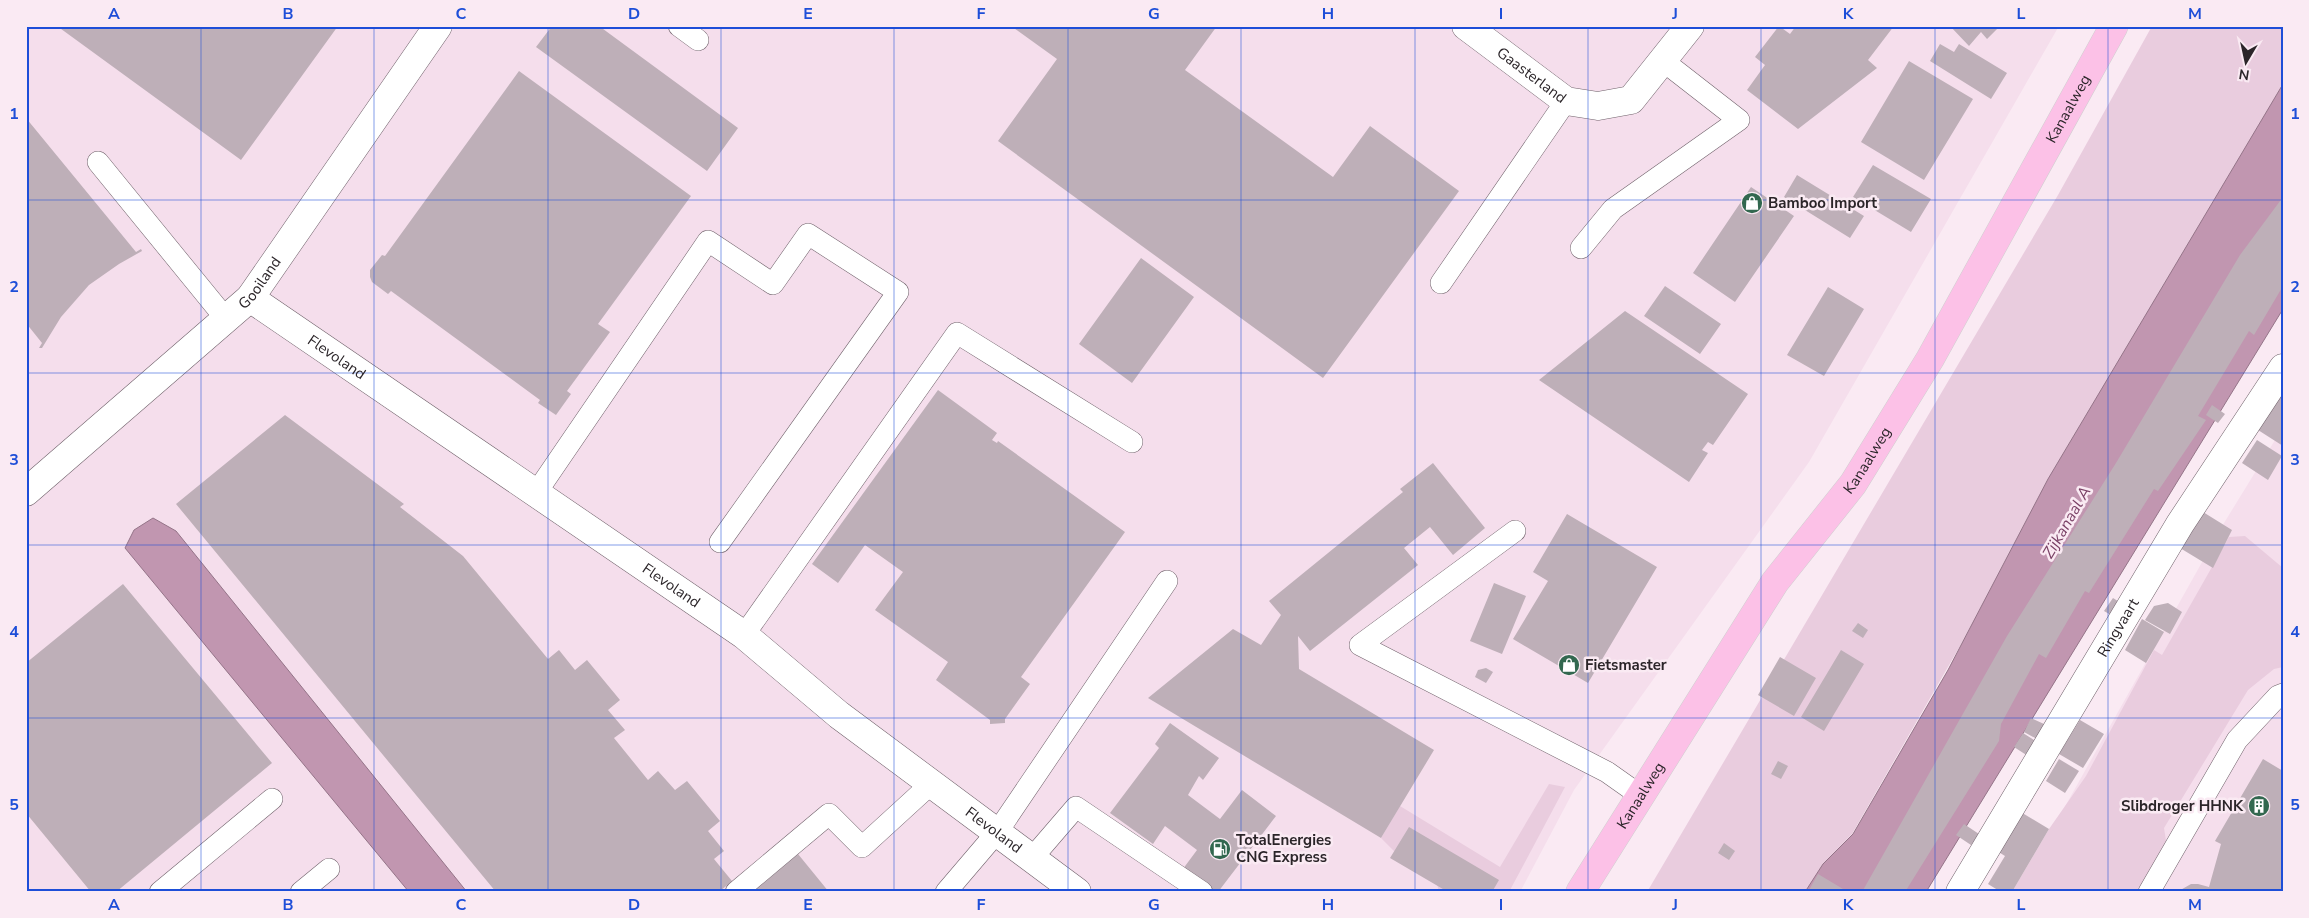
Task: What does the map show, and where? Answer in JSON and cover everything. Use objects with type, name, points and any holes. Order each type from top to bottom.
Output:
[{"type":"main road","name":"Kanaalweg","points":[[1585,886],[1775,582],[1853,484],[1909,392],[2114,26]]},
{"type":"street","name":"Gooiland","points":[[26,492],[250,298],[438,26]]},
{"type":"street","name":"Gaasterland","points":[[1466,26],[1566,101],[1598,106],[1631,100],[1690,26]]},
{"type":"street","name":"Flevoland","points":[[250,298],[744,635],[839,714],[1033,857],[1073,891]]},
{"type":"street","name":"Ringvaart","points":[[1960,892],[2175,533],[2283,368]]},
{"type":"lane","points":[[679,26],[698,40]]},
{"type":"lane","points":[[1580,248],[1613,209],[1739,120],[1662,60]]},
{"type":"lane","points":[[1441,283],[1566,101]]},
{"type":"lane","points":[[98,162],[226,319]]},
{"type":"lane","points":[[536,493],[708,241],[773,284],[808,234],[898,292],[720,542]]},
{"type":"lane","points":[[744,635],[957,333],[1132,442]]},
{"type":"lane","points":[[1515,530],[1360,644],[1607,772],[1640,796]]},
{"type":"lane","points":[[946,892],[998,831],[1167,581]]},
{"type":"lane","points":[[2149,892],[2237,740],[2278,696],[2283,694]]},
{"type":"lane","points":[[736,892],[829,814],[862,847],[932,783]]},
{"type":"lane","points":[[160,892],[272,799]]},
{"type":"lane","points":[[1033,857],[1076,807],[1202,892]]},
{"type":"lane","points":[[300,892],[329,869]]},
{"type":"shaded area","points":[[26,26],[2059,26],[1809,462],[1574,790],[1520,892],[26,892]]},
{"type":"shaded area","points":[[2152,26],[2283,26],[2283,84],[1852,834],[1823,864],[1805,892],[1647,892],[2058,195]]},
{"type":"shaded area","points":[[2283,427],[2283,892],[2017,892],[2224,523]]},
{"type":"shaded area","points":[[2245,536],[2283,568],[2283,667],[2274,669],[2248,690],[2164,828],[2167,847],[2141,892],[2012,892],[2049,829],[2086,776],[2154,650],[2162,655],[2229,537]]},
{"type":"shaded area","points":[[1549,784],[1565,787],[1509,892],[1439,892],[1437,884],[1396,853],[1381,838],[1400,806],[1500,867]]},
{"type":"water","name":"Zijkanaal A","points":[[2283,84],[2283,309],[1926,892],[1805,892],[1823,864],[1853,834],[1948,670],[2048,479]]},
{"type":"water","points":[[153,518],[176,531],[467,892],[409,892],[125,548],[134,530]]},
{"type":"building","points":[[57,26],[338,26],[241,160]]},
{"type":"building","points":[[552,26],[599,26],[738,128],[707,171],[536,47]]},
{"type":"building","points":[[1011,26],[1217,26],[1185,70],[1333,177],[1370,126],[1459,191],[1323,378],[998,141],[1057,59]]},
{"type":"building","points":[[1779,26],[1790,34],[1796,26],[1824,26],[1827,29],[1828,26],[1894,26],[1868,60],[1877,68],[1798,129],[1747,90],[1765,65],[1755,57]]},
{"type":"building","points":[[1950,26],[2000,26],[1987,39],[1981,32],[1969,46]]},
{"type":"building","points":[[1940,44],[1954,52],[1959,44],[2007,73],[1991,99],[1930,61]]},
{"type":"building","points":[[1909,61],[1973,99],[1924,180],[1861,142]]},
{"type":"building","points":[[519,71],[691,196],[598,324],[610,332],[567,391],[571,394],[556,415],[538,403],[540,400],[391,291],[388,294],[372,282],[370,277],[370,270],[382,255],[385,256]]},
{"type":"building","points":[[26,118],[136,252],[141,249],[142,251],[89,285],[61,317],[42,348],[39,348],[42,343],[26,323]]},
{"type":"building","points":[[1873,165],[1931,199],[1911,232],[1853,197]]},
{"type":"building","points":[[1797,175],[1864,216],[1850,238],[1784,197]]},
{"type":"building","points":[[1751,187],[1794,216],[1735,302],[1693,273]]},
{"type":"building","points":[[2283,197],[2283,286],[2254,335],[2249,331],[2198,416],[2206,420],[2158,491],[2154,489],[2089,593],[2085,591],[2046,658],[2039,654],[2001,724],[1999,741],[1905,892],[1862,892],[2007,636],[2116,463],[2240,255]]},
{"type":"building","points":[[1141,258],[1194,297],[1132,383],[1079,344]]},
{"type":"building","points":[[1665,286],[1721,324],[1700,354],[1644,316]]},
{"type":"building","points":[[1828,287],[1864,309],[1824,376],[1787,355]]},
{"type":"building","points":[[1625,311],[1748,394],[1713,445],[1708,442],[1702,450],[1708,453],[1689,482],[1539,380]]},
{"type":"building","points":[[938,390],[997,433],[992,440],[997,443],[998,441],[1125,532],[1021,677],[1030,684],[1005,719],[1005,723],[990,724],[990,720],[936,680],[948,662],[875,610],[903,572],[865,545],[838,583],[812,564]]},
{"type":"building","points":[[2283,391],[2283,446],[2258,430]]},
{"type":"building","points":[[2212,405],[2225,414],[2218,423],[2206,415]]},
{"type":"building","points":[[285,415],[404,504],[400,507],[463,556],[548,659],[559,650],[575,670],[587,660],[620,700],[608,710],[625,730],[614,738],[648,780],[658,771],[675,790],[687,781],[720,821],[708,831],[724,851],[714,859],[732,881],[719,892],[496,892],[176,504]]},
{"type":"building","points":[[2257,440],[2282,456],[2268,480],[2242,463]]},
{"type":"building","points":[[1433,463],[1485,528],[1453,555],[1430,527],[1404,548],[1418,565],[1310,651],[1298,636],[1299,669],[1434,750],[1381,838],[1148,698],[1233,629],[1261,645],[1281,615],[1269,601],[1403,492],[1400,489]]},
{"type":"building","points":[[2203,512],[2232,530],[2213,568],[2180,548]]},
{"type":"building","points":[[1567,514],[1657,567],[1588,683],[1513,639],[1548,581],[1533,572]]},
{"type":"building","points":[[1494,583],[1526,596],[1502,654],[1470,641]]},
{"type":"building","points":[[123,584],[272,763],[116,892],[91,892],[26,813],[26,663]]},
{"type":"building","points":[[2113,598],[2124,605],[2116,618],[2104,611]]},
{"type":"building","points":[[2168,603],[2182,612],[2170,634],[2145,620],[2154,606]]},
{"type":"building","points":[[2142,619],[2164,632],[2146,663],[2125,650]]},
{"type":"building","points":[[1858,623],[1868,630],[1863,638],[1852,631]]},
{"type":"building","points":[[1841,650],[1864,664],[1824,731],[1801,717]]},
{"type":"building","points":[[1780,657],[1816,678],[1794,716],[1758,695]]},
{"type":"building","points":[[1486,668],[1493,672],[1486,683],[1475,677],[1478,670]]},
{"type":"building","points":[[2031,718],[2044,724],[2037,739],[2024,732]]},
{"type":"building","points":[[2080,720],[2104,734],[2083,768],[2059,754]]},
{"type":"building","points":[[1170,723],[1219,758],[1203,780],[1199,776],[1188,795],[1220,819],[1242,790],[1276,816],[1218,892],[1188,892],[1174,881],[1197,850],[1165,826],[1153,844],[1110,813],[1159,748],[1155,744]]},
{"type":"building","points":[[2023,733],[2040,744],[2031,758],[2014,747]]},
{"type":"building","points":[[2059,759],[2079,771],[2065,793],[2046,781]]},
{"type":"building","name":"Slibdroger HHNK","points":[[2263,759],[2283,771],[2283,892],[2177,892],[2191,884],[2209,887],[2221,844],[2215,841]]},
{"type":"building","points":[[1778,761],[1788,766],[1781,779],[1771,774]]},
{"type":"building","points":[[2019,811],[2049,829],[2012,892],[2001,892],[1988,884],[2005,856],[1997,851]]},
{"type":"building","points":[[1964,824],[1979,834],[1971,845],[1956,835]]},
{"type":"building","points":[[1409,827],[1499,880],[1492,892],[1448,892],[1390,858]]},
{"type":"building","points":[[1724,843],[1735,851],[1729,860],[1718,853]]},
{"type":"building","points":[[798,854],[829,892],[752,892]]},
{"type":"building","points":[[1818,874],[1843,889],[1841,892],[1808,892]]},
{"type":"place","name":"Bamboo Import","points":[[1752,203]]},
{"type":"place","name":"Fietsmaster","points":[[1569,665]]},
{"type":"place","name":"Slibdroger HHNK","points":[[2259,806]]},
{"type":"place","name":"TotalEnergies CNG Express","points":[[1220,849]]}]
